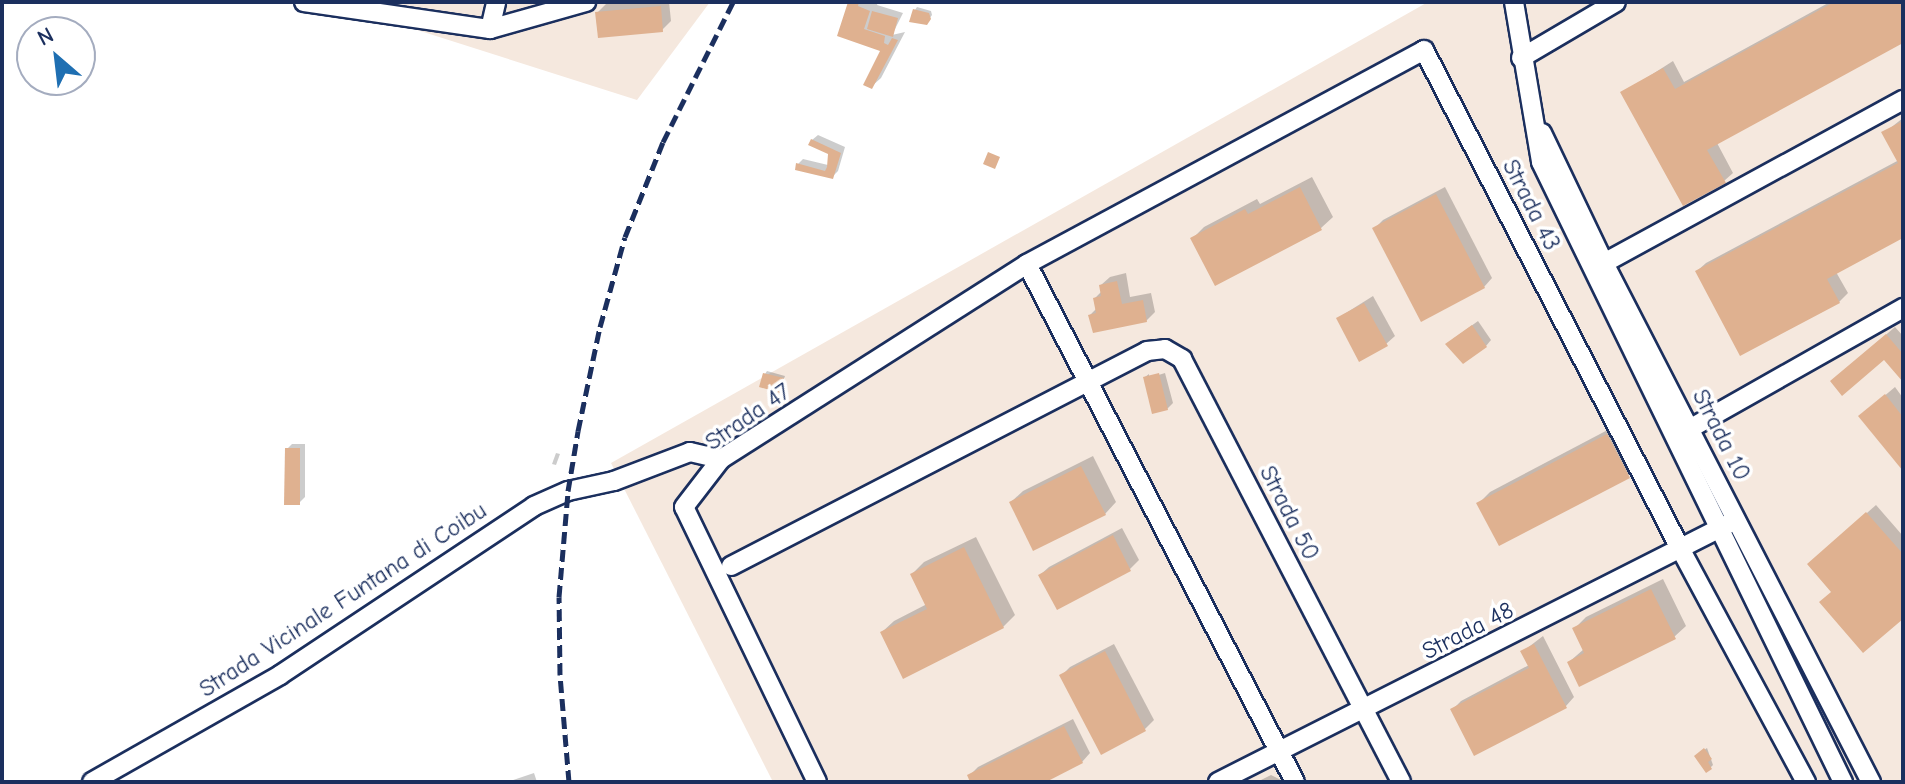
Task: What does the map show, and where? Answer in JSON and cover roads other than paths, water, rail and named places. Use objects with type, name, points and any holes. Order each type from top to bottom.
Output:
[{"type":"street","points":[[304,2],[490,29],[586,2]]},
{"type":"street","points":[[490,29],[496,2]]},
{"type":"street","name":"Strada 10","points":[[1514,2],[1521,58],[1541,162],[1843,782]]},
{"type":"street","points":[[1521,58],[1616,2]]},
{"type":"street","name":"Strada 43","points":[[1027,264],[1424,50],[1681,550],[1806,782]]},
{"type":"street","points":[[1604,263],[1903,100]]},
{"type":"street","name":"Strada 10","points":[[1531,109],[1604,263],[1871,782]]},
{"type":"street","points":[[1027,264],[1295,782]]},
{"type":"street","name":"Strada 47","points":[[817,782],[684,507],[721,459],[1027,264]]},
{"type":"street","points":[[1691,428],[1903,308]]},
{"type":"street","name":"Strada 50","points":[[731,566],[1147,351],[1165,349],[1182,359],[1401,782]]},
{"type":"street","name":"Strada Vicinale Funtana di Coibu","points":[[92,782],[280,675],[534,506],[582,488],[614,481],[690,452],[721,459]]},
{"type":"street","name":"Strada 48","points":[[1218,782],[1737,519]]},
{"type":"railway","points":[[569,782],[560,675],[559,597],[568,491],[578,431],[600,327],[625,237],[663,142],[733,2]]}]
